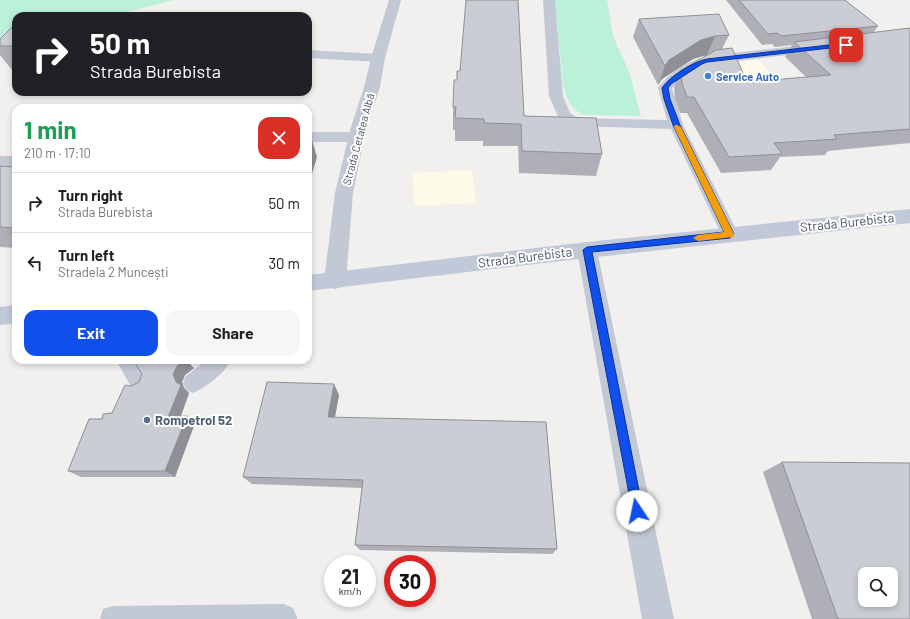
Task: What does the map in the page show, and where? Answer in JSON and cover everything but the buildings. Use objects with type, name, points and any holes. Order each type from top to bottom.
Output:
[{"type":"main road","name":"Strada Burebista","points":[[317,284],[587,250],[910,216]]},
{"type":"main road","points":[[0,316],[12,314]]},
{"type":"street","name":"Strada Cetatea Albă","points":[[317,284],[344,194],[356,137],[372,87],[378,58],[395,0]]},
{"type":"street","points":[[587,250],[658,619]]},
{"type":"lane","points":[[549,0],[556,96],[564,116],[575,122],[676,125]]},
{"type":"lane","points":[[730,234],[676,125],[667,99],[665,88],[668,83],[700,63],[826,47]]},
{"type":"lane","points":[[312,54],[378,58]]},
{"type":"lane","points":[[312,137],[356,137]]},
{"type":"lane","points":[[0,161],[12,161]]},
{"type":"lane","points":[[128,364],[140,383]]},
{"type":"lane","points":[[193,383],[216,364]]},
{"type":"lane","points":[[113,619],[284,617]]},
{"type":"shaded area","points":[[759,60],[785,90],[737,92],[724,63]]},
{"type":"shaded area","points":[[472,170],[476,203],[414,206],[413,173]]},
{"type":"green space","points":[[0,0],[174,0],[127,12],[12,12],[12,40],[0,42]]},
{"type":"green space","points":[[555,0],[607,0],[613,36],[630,74],[641,116],[583,115],[572,106],[567,98],[563,84]]},
{"type":"slow traffic","points":[[677,127],[730,234],[698,238]]},
{"type":"place","name":"Service Auto","points":[[708,76]]},
{"type":"place","name":"Rompetrol 52","points":[[147,420]]},
{"type":"route","points":[[637,511],[587,250],[730,234],[676,125],[667,99],[665,88],[668,83],[707,60],[846,45]]}]
